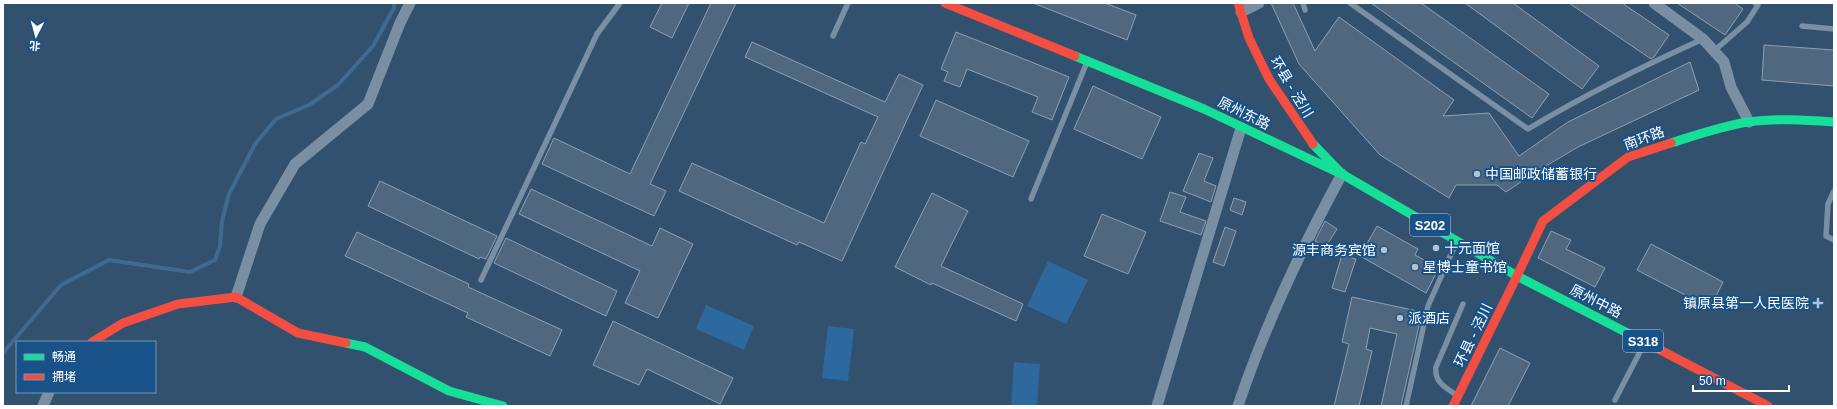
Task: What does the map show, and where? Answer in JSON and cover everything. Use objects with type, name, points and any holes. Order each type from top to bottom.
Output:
[{"type":"main road","name":"原州东路","points":[[945,3],[1204,109],[1241,128],[1342,174],[1517,276]]},
{"type":"main road","name":"环县 - 泾川","points":[[1240,7],[1249,38],[1272,84],[1311,142],[1342,174]]},
{"type":"main road","name":"南环路","points":[[1517,276],[1543,221],[1628,157],[1704,132],[1749,122],[1804,120],[1834,122]]},
{"type":"main road","name":"环县 - 泾川","points":[[1453,406],[1517,276]]},
{"type":"main road","name":"原州中路","points":[[1517,276],[1768,406]]},
{"type":"main road","points":[[94,341],[123,323],[178,304],[236,297],[298,333],[365,347],[449,391],[503,406]]},
{"type":"street","points":[[236,297],[260,224],[295,164],[368,104],[400,23],[410,3]]},
{"type":"street","points":[[1240,7],[1259,3]]},
{"type":"street","points":[[1654,3],[1703,39],[1724,62],[1731,87],[1749,122]]},
{"type":"street","points":[[1158,406],[1241,128]]},
{"type":"street","points":[[1238,406],[1254,357],[1308,235],[1342,174]]},
{"type":"street","points":[[43,406],[49,393]]},
{"type":"lane","points":[[481,280],[597,34],[620,3]]},
{"type":"lane","points":[[833,36],[848,3]]},
{"type":"lane","points":[[1303,3],[1305,10]]},
{"type":"lane","points":[[1350,3],[1528,129],[1578,99],[1632,71],[1703,39]]},
{"type":"lane","points":[[1714,51],[1747,22],[1758,5],[1754,3]]},
{"type":"lane","points":[[1802,26],[1834,29]]},
{"type":"lane","points":[[1030,199],[1087,62]]},
{"type":"lane","points":[[1834,191],[1828,204],[1826,236],[1834,240]]},
{"type":"lane","points":[[1406,406],[1428,306],[1457,241]]},
{"type":"lane","points":[[1458,396],[1440,384],[1435,373],[1436,367],[1463,304]]},
{"type":"lane","points":[[1615,400],[1645,342]]},
{"type":"shaded area","points":[[1048,261],[1088,280],[1066,324],[1027,306]]},
{"type":"shaded area","points":[[706,305],[754,326],[744,350],[696,329]]},
{"type":"shaded area","points":[[828,326],[854,329],[848,381],[822,378]]},
{"type":"shaded area","points":[[1014,362],[1040,364],[1037,406],[1011,406]]},
{"type":"building","points":[[662,3],[689,3],[672,38],[650,27]]},
{"type":"building","points":[[711,3],[736,3],[650,184],[666,191],[654,216],[542,164],[554,138],[630,174]]},
{"type":"building","points":[[1033,3],[1105,3],[1136,15],[1127,40]]},
{"type":"building","points":[[1271,3],[1293,3],[1315,51],[1339,17],[1454,100],[1443,116],[1489,113],[1519,156],[1568,122],[1690,62],[1699,90],[1578,147],[1534,173],[1506,192],[1497,185],[1456,185],[1449,198],[1380,155],[1299,64]]},
{"type":"building","points":[[1371,3],[1421,3],[1549,94],[1532,118]]},
{"type":"building","points":[[1465,3],[1513,3],[1599,66],[1582,89]]},
{"type":"building","points":[[1569,3],[1622,3],[1669,35],[1651,59]]},
{"type":"building","points":[[1677,3],[1734,3],[1743,9],[1725,35]]},
{"type":"building","points":[[956,32],[1069,77],[1052,120],[1032,112],[1038,97],[967,69],[960,87],[944,81],[948,72],[941,69]]},
{"type":"building","points":[[752,42],[885,102],[899,74],[923,85],[842,261],[799,242],[797,245],[679,191],[692,163],[824,223],[861,142],[865,144],[878,117],[745,57]]},
{"type":"building","points":[[1764,45],[1834,50],[1834,86],[1762,80]]},
{"type":"building","points":[[1093,86],[1161,117],[1142,159],[1074,129]]},
{"type":"building","points":[[936,100],[1029,141],[1013,177],[920,136]]},
{"type":"building","points":[[1199,153],[1213,158],[1204,181],[1216,186],[1211,202],[1183,191]]},
{"type":"building","points":[[380,181],[497,236],[486,259],[480,257],[479,259],[368,206]]},
{"type":"building","points":[[531,189],[652,246],[660,228],[693,244],[658,318],[625,303],[640,271],[519,214]]},
{"type":"building","points":[[1170,192],[1186,197],[1180,212],[1206,221],[1201,235],[1160,221]]},
{"type":"building","points":[[932,193],[968,211],[941,266],[1023,304],[1016,321],[932,283],[931,285],[895,267]]},
{"type":"building","points":[[1234,198],[1246,202],[1242,215],[1230,210]]},
{"type":"building","points":[[1102,214],[1146,232],[1128,274],[1084,256]]},
{"type":"building","points":[[1325,221],[1337,229],[1325,248],[1315,241]]},
{"type":"building","points":[[1377,226],[1418,249],[1415,255],[1439,268],[1426,293],[1360,256]]},
{"type":"building","points":[[1225,227],[1236,231],[1224,266],[1213,262]]},
{"type":"building","points":[[1551,231],[1571,240],[1566,249],[1605,268],[1595,287],[1538,258]]},
{"type":"building","points":[[357,232],[469,284],[468,287],[562,330],[550,356],[466,317],[468,313],[345,256]]},
{"type":"building","points":[[506,238],[617,291],[606,316],[494,263]]},
{"type":"building","points":[[1651,244],[1723,282],[1710,308],[1637,270]]},
{"type":"building","points":[[1342,255],[1356,259],[1345,292],[1332,288]]},
{"type":"building","points":[[1352,297],[1422,312],[1401,406],[1381,406],[1397,334],[1370,328],[1366,349],[1372,351],[1359,406],[1334,406],[1349,344],[1342,342]]},
{"type":"building","points":[[613,321],[733,378],[720,404],[647,369],[639,385],[593,365]]},
{"type":"building","points":[[1500,348],[1530,363],[1508,406],[1471,406]]},
{"type":"waterway","points":[[3,353],[61,285],[109,260],[190,272],[215,260],[220,246],[222,221],[229,194],[255,144],[276,119],[309,105],[338,85],[373,46],[394,8],[394,3]]},
{"type":"traffic: fast","points":[[1075,56],[1204,109],[1339,173]]},
{"type":"traffic: fast","points":[[1671,143],[1719,128],[1748,122],[1780,120],[1834,122]]},
{"type":"traffic: fast","points":[[1313,144],[1342,174],[1517,276],[1641,340]]},
{"type":"traffic: fast","points":[[346,343],[365,347],[449,391],[503,406]]},
{"type":"traffic: jam","points":[[945,3],[1075,56]]},
{"type":"traffic: jam","points":[[1238,3],[1249,38],[1269,79],[1313,144]]},
{"type":"traffic: jam","points":[[1517,276],[1543,221],[1628,157],[1671,143]]},
{"type":"traffic: jam","points":[[1453,406],[1517,276]]},
{"type":"traffic: jam","points":[[94,341],[123,323],[178,304],[236,297],[298,333],[346,343]]},
{"type":"traffic: jam","points":[[1641,340],[1768,406]]},
{"type":"place","name":"中国邮政储蓄银行","points":[[1477,174]]},
{"type":"place","name":"十元面馆","points":[[1436,248]]},
{"type":"place","name":"源丰商务宾馆","points":[[1384,250]]},
{"type":"place","name":"星博士童书馆","points":[[1415,267]]},
{"type":"place","name":"镇原县第一人民医院","points":[[1818,303]]},
{"type":"place","name":"派酒店","points":[[1400,318]]}]
